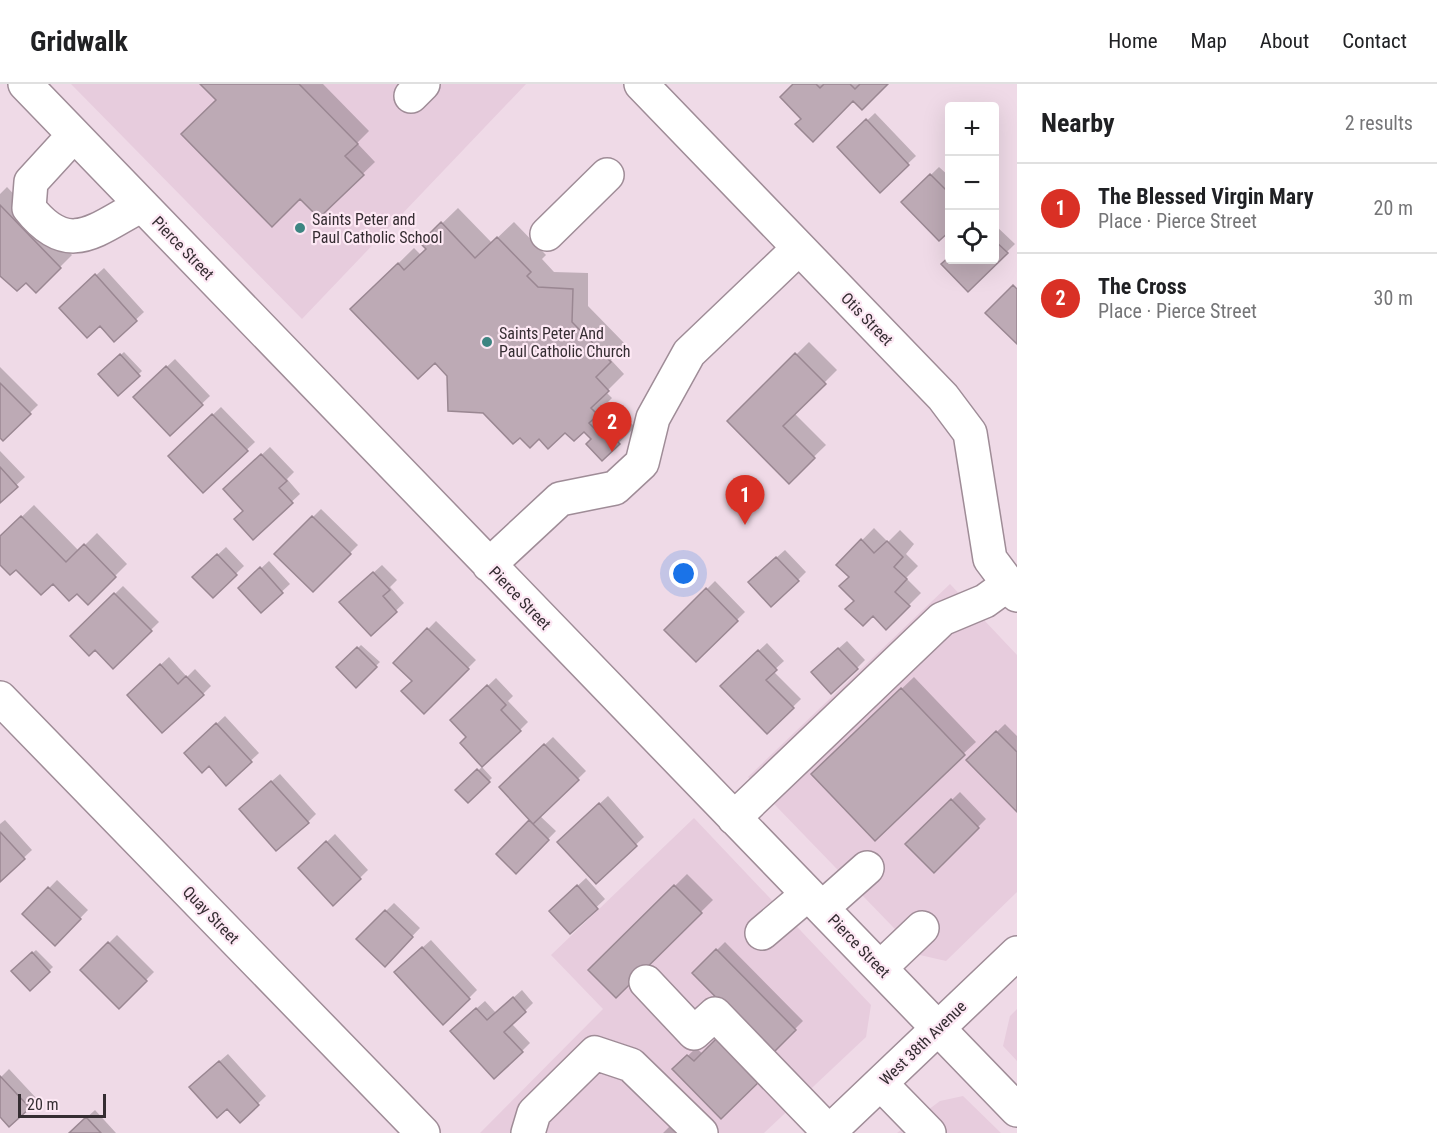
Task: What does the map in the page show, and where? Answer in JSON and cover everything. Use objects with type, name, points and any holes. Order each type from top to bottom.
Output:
[{"type":"street","name":"Pierce Street","points":[[25,84],[1017,1110]]},
{"type":"street","name":"Otis Street","points":[[641,84],[943,397],[970,433],[990,559],[1012,590]]},
{"type":"street","points":[[74,135],[32,182],[29,208],[41,223],[61,236],[82,237],[142,205]]},
{"type":"street","points":[[547,234],[607,175]]},
{"type":"street","points":[[489,565],[560,499],[615,488],[642,463],[653,418],[689,353],[799,248]]},
{"type":"street","points":[[734,818],[942,619],[1012,590]]},
{"type":"street","name":"Quay Street","points":[[0,698],[423,1133]]},
{"type":"street","points":[[762,933],[867,868]]},
{"type":"street","points":[[880,968],[922,928]]},
{"type":"street","name":"West 38th Avenue","points":[[829,1133],[1017,953]]},
{"type":"street","points":[[646,982],[694,1033],[715,1014],[829,1133]]},
{"type":"street","points":[[528,1133],[534,1113],[595,1053],[631,1065],[701,1133]]},
{"type":"street","points":[[880,1084],[929,1133]]},
{"type":"shaded area","name":"Saints Peter and Paul Catholic School","points":[[71,84],[526,84],[302,319]]},
{"type":"shaded area","points":[[950,584],[1017,655],[1017,892],[946,961],[920,955],[748,777]]},
{"type":"shaded area","points":[[694,818],[871,1005],[866,1037],[764,1133],[480,1133],[603,1009],[551,955]]},
{"type":"shaded area","points":[[1017,1009],[1017,1061],[1003,1046],[1010,1016]]},
{"type":"shaded area","points":[[963,1096],[1001,1133],[897,1133],[940,1101]]},
{"type":"building","points":[[200,84],[299,84],[358,144],[345,156],[364,175],[319,218],[300,199],[272,227],[181,134],[216,100]]},
{"type":"building","points":[[793,84],[816,84],[820,88],[824,84],[850,84],[855,89],[860,84],[888,84],[862,110],[853,101],[813,142],[795,124],[801,119],[780,97]]},
{"type":"building","points":[[866,119],[909,165],[880,193],[837,147]]},
{"type":"building","points":[[930,174],[945,189],[945,236],[939,241],[901,202]]},
{"type":"building","points":[[0,205],[61,268],[36,293],[26,283],[17,291],[0,276]]},
{"type":"building","name":"Saints Peter And Paul Catholic Church","points":[[441,222],[475,258],[497,237],[531,272],[527,276],[538,287],[573,289],[572,322],[611,362],[596,377],[609,391],[591,408],[598,415],[589,423],[597,431],[603,427],[620,444],[602,461],[586,444],[591,439],[584,432],[574,441],[565,433],[548,449],[539,439],[530,448],[520,438],[513,444],[483,413],[448,411],[447,376],[435,363],[418,379],[350,309],[398,263],[404,270],[426,249],[420,243]]},
{"type":"building","points":[[999,245],[1008,253],[999,262]]},
{"type":"building","points":[[945,260],[945,264],[997,264],[968,292],[941,264]]},
{"type":"building","points":[[95,274],[137,321],[114,342],[100,326],[87,338],[59,308]]},
{"type":"building","points":[[1013,285],[1017,289],[1017,344],[985,313]]},
{"type":"building","points":[[795,353],[826,384],[783,426],[815,458],[789,484],[727,421]]},
{"type":"building","points":[[120,354],[140,376],[118,396],[98,374]]},
{"type":"building","points":[[166,366],[203,405],[170,436],[133,397]]},
{"type":"building","points":[[0,383],[31,414],[3,441],[0,438]]},
{"type":"building","points":[[212,414],[248,451],[203,493],[168,456]]},
{"type":"building","points":[[261,454],[287,481],[279,488],[293,503],[253,540],[234,519],[243,511],[223,489]]},
{"type":"building","points":[[0,467],[18,487],[0,503]]},
{"type":"building","points":[[21,516],[66,562],[84,544],[116,577],[88,605],[77,594],[69,601],[53,584],[41,595],[16,570],[10,575],[0,565],[0,536]]},
{"type":"building","points":[[312,516],[351,554],[313,592],[274,554]]},
{"type":"building","points":[[861,539],[874,553],[887,541],[903,557],[894,567],[907,579],[895,592],[910,606],[886,630],[873,616],[863,626],[845,609],[854,601],[839,586],[849,577],[836,565]]},
{"type":"building","points":[[217,554],[237,575],[213,598],[192,577]]},
{"type":"building","points":[[776,557],[799,581],[771,607],[748,582]]},
{"type":"building","points":[[260,567],[283,593],[261,613],[238,588]]},
{"type":"building","points":[[373,572],[390,590],[383,596],[397,612],[371,636],[339,602]]},
{"type":"building","points":[[706,588],[738,621],[696,662],[664,630]]},
{"type":"building","points":[[114,593],[152,631],[113,669],[95,650],[89,656],[70,636]]},
{"type":"building","points":[[427,628],[469,669],[424,714],[401,691],[412,681],[393,663]]},
{"type":"building","points":[[357,647],[377,667],[356,688],[336,667]]},
{"type":"building","points":[[838,648],[858,669],[831,694],[811,672]]},
{"type":"building","points":[[758,650],[777,670],[766,680],[794,708],[767,734],[720,686]]},
{"type":"building","points":[[160,664],[178,684],[186,676],[204,695],[162,733],[127,695]]},
{"type":"building","points":[[487,685],[506,705],[501,710],[521,731],[482,767],[460,743],[466,737],[450,720]]},
{"type":"building","points":[[901,688],[965,755],[875,841],[811,774]]},
{"type":"building","points":[[216,723],[252,762],[226,786],[209,766],[202,773],[184,753]]},
{"type":"building","points":[[996,731],[1017,752],[1017,812],[966,760]]},
{"type":"building","points":[[544,744],[579,780],[533,824],[499,787]]},
{"type":"building","points":[[477,769],[490,782],[468,803],[455,790]]},
{"type":"building","points":[[271,781],[309,823],[276,851],[239,809]]},
{"type":"building","points":[[951,799],[979,828],[934,873],[905,844]]},
{"type":"building","points":[[599,803],[637,846],[596,884],[557,842]]},
{"type":"building","points":[[529,820],[549,840],[516,874],[496,854]]},
{"type":"building","points":[[0,832],[25,859],[0,882]]},
{"type":"building","points":[[326,841],[361,879],[333,906],[298,868]]},
{"type":"building","points":[[577,885],[598,909],[570,934],[549,911]]},
{"type":"building","points":[[674,885],[702,913],[616,998],[588,970]]},
{"type":"building","points":[[48,887],[81,919],[55,946],[22,914]]},
{"type":"building","points":[[385,910],[413,937],[385,967],[356,939]]},
{"type":"building","points":[[108,942],[147,981],[119,1009],[80,970]]},
{"type":"building","points":[[422,947],[470,999],[443,1025],[394,972]]},
{"type":"building","points":[[716,949],[796,1030],[772,1054],[692,973]]},
{"type":"building","points":[[32,952],[50,972],[30,991],[11,971]]},
{"type":"building","points":[[513,997],[526,1012],[504,1032],[523,1052],[494,1079],[450,1031],[476,1008],[487,1020]]},
{"type":"building","points":[[720,1035],[763,1078],[721,1119],[672,1069],[687,1055],[694,1061]]},
{"type":"building","points":[[219,1061],[259,1105],[240,1123],[227,1109],[217,1118],[189,1087]]},
{"type":"building","points":[[0,1076],[30,1108],[9,1127],[0,1117]]},
{"type":"building","points":[[86,1117],[101,1133],[69,1133]]},
{"type":"place","name":"Saints Peter and Paul Catholic School","points":[[300,228]]},
{"type":"place","name":"Saints Peter And Paul Catholic Church","points":[[487,342]]},
{"type":"place","name":"The Cross","points":[[612,452]]},
{"type":"place","name":"The Blessed Virgin Mary","points":[[745,525]]}]
